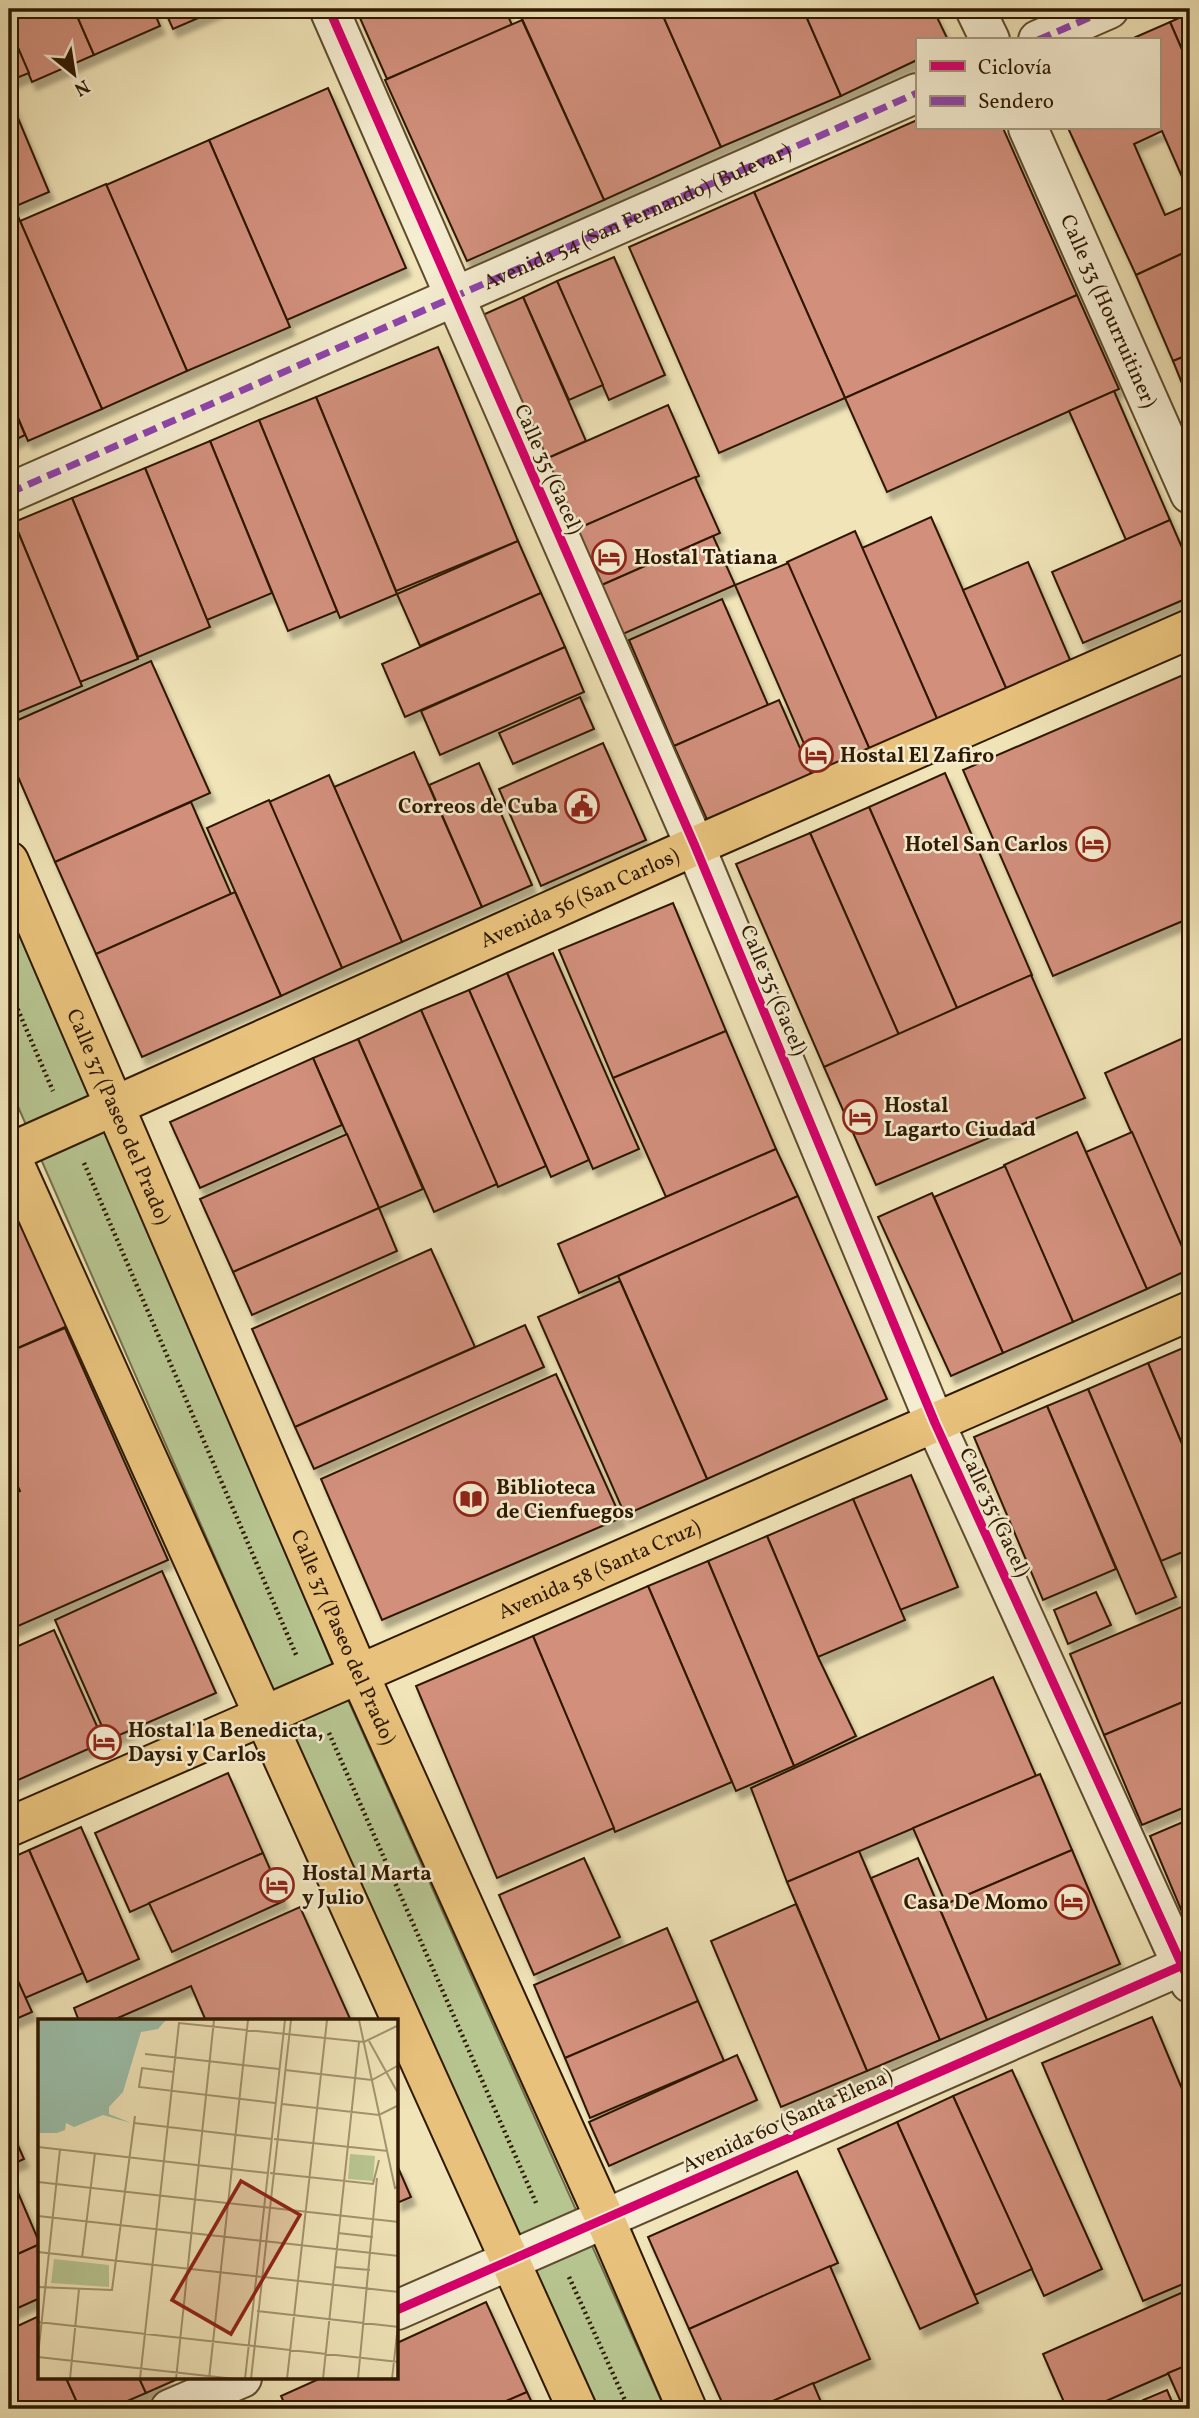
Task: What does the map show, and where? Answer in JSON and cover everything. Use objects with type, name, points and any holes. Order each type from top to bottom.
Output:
[{"type":"main road","name":"Avenida 56 (San Carlos)","points":[[9,1153],[695,846],[1190,629]]},
{"type":"main road","name":"Calle 37 (Paseo del Prado)","points":[[9,861],[359,1674],[605,2219],[687,2409]]},
{"type":"main road","points":[[9,1153],[577,2409]]},
{"type":"main road","name":"Avenida 58 (Santa Cruz)","points":[[9,1828],[1190,1311]]},
{"type":"street","name":"Calle 35 (Gacel)","points":[[329,9],[695,846],[935,1423],[1188,1970]]},
{"type":"street","points":[[975,9],[989,38]]},
{"type":"street","points":[[1043,38],[1110,9]]},
{"type":"street","name":"Avenida 54 (San Fernando) (Bulevar)","points":[[9,493],[916,93]]},
{"type":"street","name":"Calle 33 (Hourruitiner)","points":[[1029,130],[1190,495]]},
{"type":"street","name":"Avenida 60 (Santa Elena)","points":[[399,2309],[1188,1970]]},
{"type":"street","points":[[170,2409],[237,2380]]},
{"type":"green space","points":[[9,900],[66,1029],[340,1682],[665,2409],[595,2409],[281,1708],[9,1086]]},
{"type":"building","points":[[9,9],[74,9],[94,55],[32,82],[9,27]]},
{"type":"building","points":[[74,9],[153,9],[160,26],[94,55]]},
{"type":"building","points":[[164,9],[219,9],[173,29]]},
{"type":"building","points":[[356,9],[505,9],[512,25],[387,79]]},
{"type":"building","points":[[660,9],[721,147],[604,200],[518,10]]},
{"type":"building","points":[[660,9],[803,9],[841,96],[721,147]]},
{"type":"building","points":[[803,9],[933,9],[947,38],[916,38],[916,60],[841,96]]},
{"type":"building","points":[[1190,13],[1190,68],[1170,22]]},
{"type":"building","points":[[522,20],[604,200],[467,261],[385,80]]},
{"type":"building","points":[[1170,22],[1190,68],[1190,195],[1162,131],[1134,144],[1165,215],[1190,204],[1190,250],[1136,275],[1069,130],[1160,130],[1160,38],[1134,38]]},
{"type":"building","points":[[9,27],[29,73],[9,81]]},
{"type":"building","points":[[328,88],[406,268],[287,320],[209,140]]},
{"type":"building","points":[[9,100],[49,192],[9,209]]},
{"type":"building","points":[[916,120],[916,130],[1004,130],[1077,295],[845,398],[754,192]]},
{"type":"building","points":[[209,140],[290,327],[187,371],[106,185]]},
{"type":"building","points":[[106,184],[187,371],[102,409],[20,221]]},
{"type":"building","points":[[754,192],[845,398],[719,453],[629,247]]},
{"type":"building","points":[[17,214],[102,409],[28,441],[9,397],[9,217]]},
{"type":"building","points":[[1190,250],[1190,354],[1173,361],[1136,275]]},
{"type":"building","points":[[614,257],[665,375],[609,400],[557,281]]},
{"type":"building","points":[[557,281],[603,385],[569,400],[523,297]]},
{"type":"building","points":[[1077,295],[1119,389],[887,492],[845,398]]},
{"type":"building","points":[[523,297],[586,441],[539,462],[476,318]]},
{"type":"building","points":[[438,347],[518,541],[396,591],[316,397]]},
{"type":"building","points":[[1190,354],[1190,403],[1173,361]]},
{"type":"building","points":[[1114,391],[1170,520],[1126,540],[1069,411]]},
{"type":"building","points":[[9,397],[25,435],[9,443]]},
{"type":"building","points":[[316,397],[397,594],[340,618],[259,420]]},
{"type":"building","points":[[668,405],[699,476],[570,532],[539,462]]},
{"type":"building","points":[[259,420],[337,611],[288,631],[210,441]]},
{"type":"building","points":[[210,441],[272,593],[207,620],[145,468]]},
{"type":"building","points":[[145,468],[210,627],[138,657],[72,498]]},
{"type":"building","points":[[695,477],[720,533],[595,588],[570,532]]},
{"type":"building","points":[[72,498],[138,659],[80,682],[14,522]]},
{"type":"building","points":[[931,517],[1007,690],[938,721],[862,548]]},
{"type":"building","points":[[1170,520],[1190,566],[1190,597],[1083,643],[1052,572]]},
{"type":"building","points":[[14,522],[82,686],[9,716],[9,524]]},
{"type":"building","points":[[855,531],[938,721],[870,750],[787,562]]},
{"type":"building","points":[[713,536],[735,585],[616,637],[595,588]]},
{"type":"building","points":[[518,541],[541,593],[420,646],[397,594]]},
{"type":"building","points":[[1028,562],[1071,662],[1007,690],[963,590]]},
{"type":"building","points":[[788,563],[870,750],[818,776],[735,585]]},
{"type":"building","points":[[541,593],[565,647],[405,717],[382,664]]},
{"type":"building","points":[[722,599],[768,705],[674,746],[629,640]]},
{"type":"building","points":[[565,647],[584,692],[440,755],[421,711]]},
{"type":"building","points":[[151,661],[210,793],[55,862],[9,756],[9,724]]},
{"type":"building","name":"Hotel San Carlos","points":[[1190,672],[1190,918],[1053,976],[963,770]]},
{"type":"building","points":[[580,697],[594,729],[513,764],[499,733]]},
{"type":"building","points":[[779,700],[813,778],[709,824],[674,746]]},
{"type":"building","points":[[603,743],[646,840],[541,886],[499,789]]},
{"type":"building","points":[[414,752],[482,907],[402,942],[334,787]]},
{"type":"building","points":[[479,763],[532,885],[482,907],[429,785]]},
{"type":"building","points":[[945,773],[1032,975],[957,1008],[869,807]]},
{"type":"building","points":[[329,775],[402,942],[342,968],[269,802]]},
{"type":"building","points":[[269,800],[342,968],[281,996],[207,828]]},
{"type":"building","points":[[191,802],[231,894],[96,954],[55,862]]},
{"type":"building","points":[[869,807],[957,1008],[899,1035],[810,833]]},
{"type":"building","points":[[810,833],[899,1035],[824,1067],[736,864]]},
{"type":"building","points":[[235,892],[281,996],[142,1057],[96,954]]},
{"type":"building","points":[[673,903],[726,1031],[613,1078],[559,950]]},
{"type":"building","points":[[553,953],[639,1149],[593,1169],[507,973]]},
{"type":"building","points":[[507,973],[589,1160],[551,1177],[469,990]]},
{"type":"building","points":[[1031,975],[1085,1098],[876,1185],[824,1067]]},
{"type":"building","points":[[469,990],[546,1166],[498,1187],[421,1010]]},
{"type":"building","points":[[421,1010],[497,1184],[434,1212],[358,1039]]},
{"type":"building","points":[[726,1031],[776,1149],[666,1197],[613,1078]]},
{"type":"building","points":[[1190,1035],[1190,1265],[1105,1073]]},
{"type":"building","points":[[358,1039],[423,1189],[379,1208],[313,1058]]},
{"type":"building","points":[[313,1058],[342,1125],[200,1188],[170,1122]]},
{"type":"building","points":[[1077,1132],[1147,1289],[1073,1322],[1004,1165]]},
{"type":"building","points":[[1132,1132],[1190,1265],[1190,1269],[1147,1289],[1086,1152]]},
{"type":"building","points":[[347,1134],[379,1208],[233,1272],[200,1199]]},
{"type":"building","points":[[776,1149],[798,1196],[579,1293],[558,1244]]},
{"type":"building","points":[[1005,1166],[1073,1322],[1003,1353],[934,1197]]},
{"type":"building","points":[[932,1193],[1003,1353],[951,1376],[878,1217]]},
{"type":"building","points":[[17,1196],[74,1323],[9,1352],[9,1199]]},
{"type":"building","points":[[798,1196],[887,1399],[707,1479],[618,1276]]},
{"type":"building","points":[[379,1208],[397,1251],[252,1315],[233,1272]]},
{"type":"building","points":[[431,1249],[475,1347],[295,1427],[252,1329]]},
{"type":"building","points":[[620,1281],[707,1479],[625,1515],[538,1317]]},
{"type":"building","points":[[525,1325],[544,1367],[314,1469],[295,1427]]},
{"type":"building","points":[[65,1328],[168,1560],[9,1630],[9,1496],[20,1491],[9,1468],[9,1352]]},
{"type":"building","points":[[1190,1345],[1190,1463],[1148,1363]]},
{"type":"building","points":[[1148,1363],[1190,1463],[1190,1549],[1161,1561],[1088,1389]]},
{"type":"building","name":"Biblioteca de Cienfuegos","points":[[556,1374],[621,1518],[382,1620],[321,1479]]},
{"type":"building","points":[[1088,1389],[1176,1597],[1136,1614],[1047,1406]]},
{"type":"building","points":[[1047,1406],[1116,1569],[1043,1600],[974,1437]]},
{"type":"building","points":[[911,1475],[958,1587],[900,1610],[853,1499]]},
{"type":"building","points":[[853,1499],[905,1620],[818,1657],[767,1536]]},
{"type":"building","points":[[767,1536],[818,1657],[856,1736],[794,1766],[708,1561]]},
{"type":"building","points":[[708,1561],[794,1766],[736,1791],[648,1586]]},
{"type":"building","points":[[162,1571],[216,1693],[108,1740],[55,1620]]},
{"type":"building","points":[[648,1586],[732,1782],[615,1832],[533,1636]]},
{"type":"building","points":[[1096,1592],[1111,1625],[1068,1644],[1054,1610]]},
{"type":"building","points":[[1186,1605],[1190,1614],[1190,1699],[1104,1735],[1070,1654]]},
{"type":"building","points":[[54,1630],[104,1742],[9,1784],[9,1650]]},
{"type":"building","points":[[533,1636],[614,1828],[497,1878],[416,1686]]},
{"type":"building","points":[[993,1677],[1036,1776],[787,1882],[751,1788]]},
{"type":"building","points":[[1190,1699],[1190,1805],[1142,1825],[1104,1735]]},
{"type":"building","points":[[228,1773],[263,1853],[130,1912],[95,1833]]},
{"type":"building","points":[[1040,1774],[1072,1850],[946,1904],[913,1828]]},
{"type":"building","points":[[1190,1819],[1190,1925],[1188,1926],[1150,1836]]},
{"type":"building","points":[[81,1827],[139,1959],[87,1982],[29,1850]]},
{"type":"building","points":[[29,1850],[83,1973],[25,1998],[9,1961],[9,1859]]},
{"type":"building","points":[[1072,1850],[1120,1964],[987,2020],[939,1907]]},
{"type":"building","points":[[859,1851],[940,2040],[867,2071],[787,1882]]},
{"type":"building","points":[[263,1853],[284,1901],[172,1952],[149,1903]]},
{"type":"building","points":[[584,1858],[620,1937],[534,1975],[499,1895]]},
{"type":"building","points":[[918,1858],[987,2020],[940,2040],[871,1878]]},
{"type":"building","points":[[796,1904],[867,2071],[781,2107],[711,1941]]},
{"type":"building","points":[[300,1907],[350,2019],[205,2019],[191,1986],[116,2019],[78,2019],[74,2008]]},
{"type":"building","points":[[667,1928],[698,2001],[565,2058],[534,1985]]},
{"type":"building","points":[[9,1961],[32,2012],[9,2022]]},
{"type":"building","points":[[698,2001],[724,2061],[590,2118],[565,2058]]},
{"type":"building","points":[[1152,2017],[1190,2108],[1190,2281],[1143,2301],[1042,2063]]},
{"type":"building","points":[[737,2055],[757,2100],[609,2166],[589,2122]]},
{"type":"building","points":[[1012,2070],[1102,2269],[1044,2296],[953,2096]]},
{"type":"building","points":[[953,2096],[1032,2269],[975,2295],[897,2122]]},
{"type":"building","points":[[897,2122],[978,2303],[920,2329],[838,2149]]},
{"type":"building","points":[[9,2125],[24,2159],[9,2166]]},
{"type":"building","points":[[399,2170],[411,2197],[399,2202]]},
{"type":"building","points":[[797,2171],[838,2263],[689,2329],[648,2237]]},
{"type":"building","points":[[9,2175],[38,2239],[38,2245],[9,2258]]},
{"type":"building","points":[[38,2245],[38,2299],[9,2312],[9,2258]]},
{"type":"building","points":[[830,2266],[870,2359],[755,2409],[725,2409],[689,2329]]},
{"type":"building","points":[[1190,2289],[1190,2364],[1088,2409],[1067,2409],[1043,2354]]},
{"type":"building","points":[[486,2302],[527,2392],[488,2409],[287,2409],[281,2396],[317,2380],[399,2380],[399,2342]]},
{"type":"building","points":[[38,2316],[38,2380],[67,2380],[80,2409],[11,2409],[9,2330]]},
{"type":"building","points":[[1190,2364],[1190,2409],[1184,2409],[1168,2373]]},
{"type":"building","points":[[67,2380],[140,2380],[146,2393],[109,2409],[80,2409]]},
{"type":"building","points":[[140,2380],[175,2380],[146,2393]]},
{"type":"building","points":[[813,2383],[824,2409],[755,2409]]},
{"type":"building","points":[[1167,2390],[1175,2409],[1146,2409],[1143,2400]]},
{"type":"building","points":[[527,2392],[535,2409],[488,2409]]},
{"type":"marked path","points":[[1043,38],[1109,9]]},
{"type":"marked path","points":[[9,493],[916,93]]},
{"type":"cycle path","points":[[329,9],[695,846],[935,1423],[1190,1983]]},
{"type":"cycle path","points":[[399,2309],[1190,1962]]},
{"type":"place","name":"Hostal Tatiana","points":[[609,557]]},
{"type":"place","name":"Hostal El Zafiro","points":[[816,755]]},
{"type":"place","name":"Correos de Cuba","points":[[582,806]]},
{"type":"place","name":"Hotel San Carlos","points":[[1093,844]]},
{"type":"place","name":"Hostal Lagarto Ciudad","points":[[860,1117]]},
{"type":"place","name":"Biblioteca de Cienfuegos","points":[[471,1499]]},
{"type":"place","name":"Hostal la Benedicta, Daysi y Carlos","points":[[104,1742]]},
{"type":"place","name":"Hostal Marta y Julio","points":[[277,1885]]},
{"type":"place","name":"Casa De Momo","points":[[1072,1902]]}]
